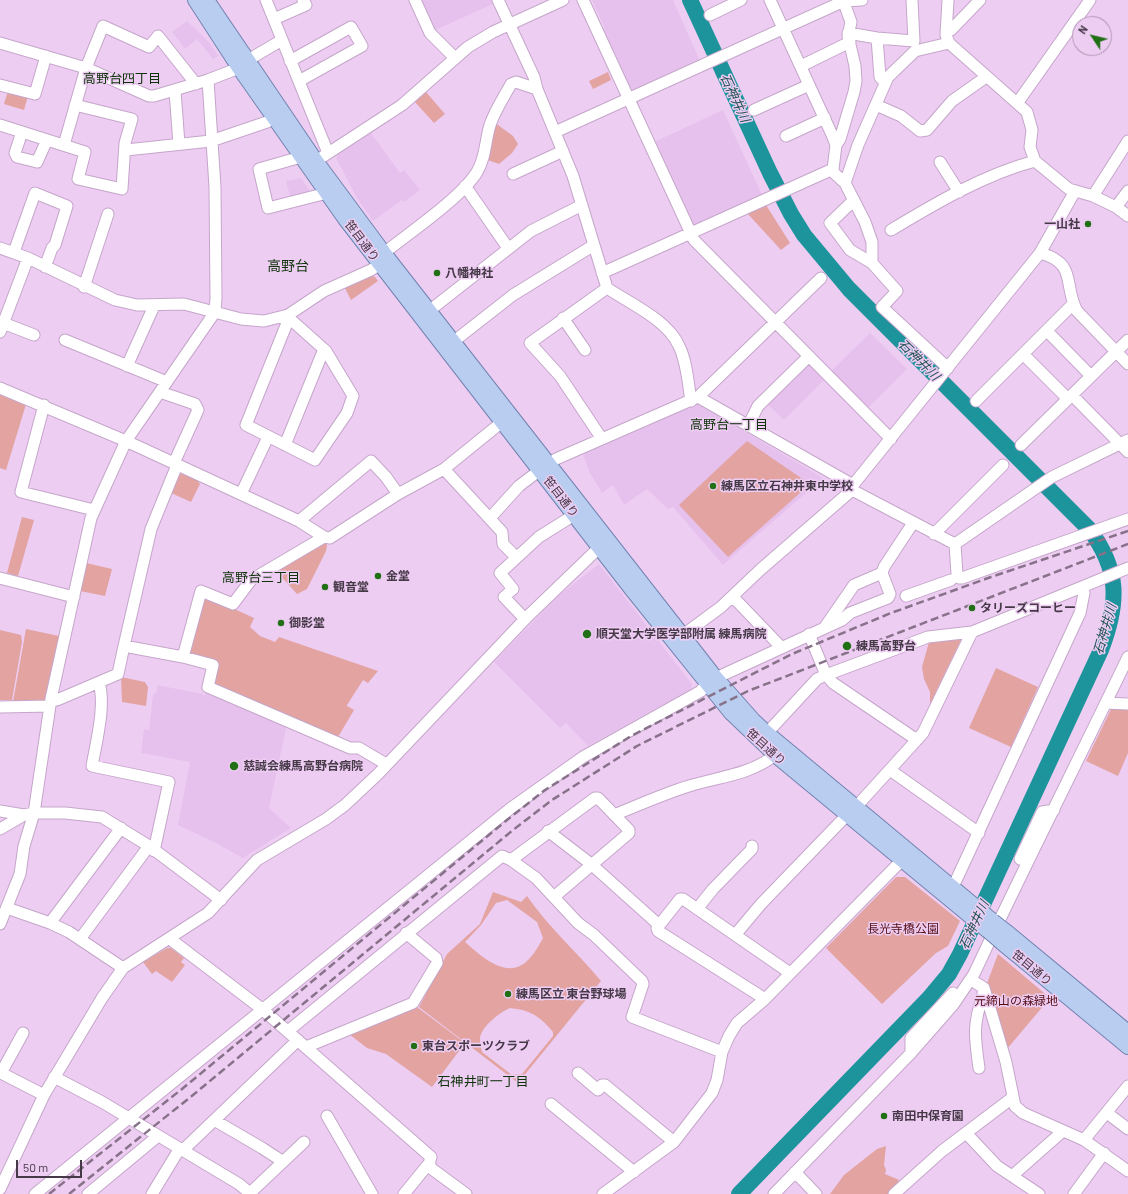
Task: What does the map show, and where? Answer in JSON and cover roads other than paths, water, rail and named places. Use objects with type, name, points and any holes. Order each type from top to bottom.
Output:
[{"type":"main road","points":[[185,0],[225,36]]},
{"type":"main road","name":"笹目通り","points":[[194,0],[225,36],[308,161],[327,193],[382,259],[429,311],[544,467],[711,681],[747,730],[775,755],[852,811]]},
{"type":"main road","name":"笹目通り","points":[[207,0],[225,36]]},
{"type":"main road","points":[[214,0],[225,36]]},
{"type":"main road","name":"笹目通り","points":[[244,64],[274,117],[382,259],[502,422],[544,467],[574,515],[604,543],[684,635],[711,681],[852,811],[1005,938],[1128,1032]]},
{"type":"main road","name":"笹目通り","points":[[906,856],[953,887],[966,906]]},
{"type":"main road","name":"笹目通り","points":[[1005,938],[1128,1047]]},
{"type":"street","points":[[266,0],[328,153]]},
{"type":"street","points":[[274,19],[306,5],[304,0]]},
{"type":"street","points":[[498,0],[534,77],[537,89],[563,151],[582,205],[607,288],[642,308],[672,336],[681,352],[695,399],[748,426],[914,523],[955,544]]},
{"type":"street","points":[[327,193],[268,208],[259,169],[308,161],[328,153],[402,105],[454,57],[480,39],[562,0]]},
{"type":"street","points":[[583,0],[694,240],[891,439]]},
{"type":"street","points":[[710,15],[741,0]]},
{"type":"street","points":[[770,0],[836,145]]},
{"type":"street","points":[[555,132],[726,55],[843,0],[862,0]]},
{"type":"street","points":[[843,0],[851,22],[849,37],[855,66],[854,92],[840,139],[836,145],[833,158],[833,169],[834,173],[845,183],[865,222],[872,242],[872,263]]},
{"type":"street","points":[[801,66],[849,37],[914,42],[912,0]]},
{"type":"street","points":[[948,0],[946,35],[949,43],[986,77],[1023,106],[1030,118],[1032,130],[1030,147],[1034,161],[1069,189],[1093,196],[1116,207],[1128,216]]},
{"type":"street","points":[[946,30],[951,30],[980,0]]},
{"type":"street","points":[[1018,102],[1090,0]]},
{"type":"street","points":[[414,1],[430,33],[454,57]]},
{"type":"street","points":[[64,145],[86,68],[103,26],[150,47],[158,36],[196,84]]},
{"type":"street","points":[[290,61],[351,27],[362,46],[299,81]]},
{"type":"street","points":[[877,38],[880,76],[885,82]]},
{"type":"street","points":[[0,43],[86,68],[149,96],[154,96],[208,80],[244,64],[282,40]]},
{"type":"street","points":[[845,183],[858,145],[885,82],[915,51],[949,43]]},
{"type":"street","points":[[0,85],[35,94],[46,56]]},
{"type":"street","points":[[876,105],[901,116],[920,131],[927,130],[952,102],[986,77]]},
{"type":"street","points":[[0,924],[20,874],[29,814],[50,702],[94,510],[126,441],[215,312],[215,203],[208,80]]},
{"type":"street","points":[[0,248],[28,258],[84,287],[115,300],[137,305],[154,306],[184,304],[240,319],[264,321],[288,317],[324,291],[371,270],[465,186],[476,173],[484,158],[490,126],[511,84],[516,82],[537,89]]},
{"type":"street","points":[[754,110],[809,85]]},
{"type":"street","points":[[175,91],[179,144]]},
{"type":"street","points":[[0,126],[85,152],[78,179],[122,189],[126,150],[125,143],[132,119],[75,105]]},
{"type":"street","points":[[126,150],[211,141],[267,122],[274,117]]},
{"type":"street","points":[[786,136],[825,118]]},
{"type":"street","points":[[22,132],[15,155],[29,161],[37,162],[47,140]]},
{"type":"street","points":[[1093,196],[1128,141]]},
{"type":"street","points":[[513,174],[563,151]]},
{"type":"street","points":[[891,230],[959,192],[1014,167],[1034,161]]},
{"type":"street","points":[[940,162],[959,192]]},
{"type":"street","points":[[602,273],[790,190],[833,169]]},
{"type":"street","points":[[465,186],[508,248]]},
{"type":"street","points":[[684,635],[733,597],[760,570],[852,487],[1040,253],[1074,191]]},
{"type":"street","points":[[1116,207],[1128,191]]},
{"type":"street","points":[[14,252],[35,193],[67,206],[55,245],[52,248],[45,267]]},
{"type":"street","points":[[854,200],[830,223],[850,250],[872,263],[897,291],[882,307],[947,369]]},
{"type":"street","points":[[429,311],[531,231],[582,205]]},
{"type":"street","points":[[84,287],[108,214]]},
{"type":"street","points":[[453,342],[513,295],[594,245]]},
{"type":"street","points":[[1040,253],[1053,258],[1067,271],[1073,304],[1082,317],[1128,364]]},
{"type":"street","points":[[28,258],[2,327],[34,335]]},
{"type":"street","points":[[490,518],[519,486],[544,467],[602,439],[695,399],[821,278]]},
{"type":"street","points":[[602,439],[560,376],[530,343],[607,288]]},
{"type":"street","points":[[976,401],[1073,304]]},
{"type":"street","points":[[127,366],[154,306]]},
{"type":"street","points":[[288,317],[324,349],[353,396],[347,413],[315,460],[246,425],[288,317]]},
{"type":"street","points":[[563,318],[585,350]]},
{"type":"street","points":[[1047,331],[1091,376]]},
{"type":"street","points":[[65,340],[167,382]]},
{"type":"street","points":[[1022,445],[1128,340]]},
{"type":"street","points":[[285,445],[324,349]]},
{"type":"street","points":[[1023,354],[1070,397],[1124,442],[1128,452]]},
{"type":"street","points":[[748,426],[758,406],[809,356]]},
{"type":"street","points":[[0,388],[44,405],[126,441],[299,521],[324,537],[330,538],[398,494],[444,469],[502,422]]},
{"type":"street","points":[[0,707],[50,702],[118,674],[151,529],[198,410],[195,404],[160,392]]},
{"type":"street","points":[[44,405],[21,492],[94,510]]},
{"type":"street","points":[[241,494],[268,437]]},
{"type":"street","points":[[955,544],[1052,477],[1124,442]]},
{"type":"street","points":[[299,521],[372,461],[398,494]]},
{"type":"street","points":[[934,534],[1003,465]]},
{"type":"street","points":[[444,469],[502,532],[503,544],[516,558]]},
{"type":"street","points":[[525,619],[504,597],[513,588],[500,573],[539,537],[574,515]]},
{"type":"street","points":[[955,544],[957,574],[959,578],[962,578],[1079,538],[1128,519]]},
{"type":"street","points":[[35,1194],[510,808],[583,757],[701,691],[711,681],[781,647],[842,620],[850,613],[890,596],[882,573],[884,567],[914,523]]},
{"type":"street","points":[[183,657],[201,592],[232,604],[251,580],[324,537]]},
{"type":"street","points":[[0,1189],[54,1077],[114,979],[123,968],[208,913],[257,860],[326,819],[345,805],[525,619],[604,543]]},
{"type":"street","points":[[766,733],[817,679],[928,637],[972,632],[1124,570]]},
{"type":"street","points":[[825,627],[857,583],[882,573]]},
{"type":"street","points":[[0,578],[74,596]]},
{"type":"street","points":[[906,596],[951,580]]},
{"type":"street","points":[[953,887],[1080,614],[1084,593],[1083,587]]},
{"type":"street","points":[[849,593],[860,602],[868,606]]},
{"type":"street","points":[[733,597],[781,647]]},
{"type":"street","points":[[735,935],[761,904],[852,811],[917,740],[928,725],[972,632]]},
{"type":"street","points":[[810,634],[826,675],[833,683],[917,740]]},
{"type":"street","points":[[124,646],[183,657],[212,665],[208,687],[350,748],[359,748],[386,764]]},
{"type":"street","points":[[980,1068],[974,1032],[978,983],[1028,859],[1054,810],[1128,657]]},
{"type":"street","points":[[80,939],[152,848],[169,782],[92,766],[99,719],[101,690],[98,683]]},
{"type":"street","points":[[1106,703],[1128,704]]},
{"type":"street","points":[[614,815],[688,786],[724,778],[745,771],[766,762],[775,755]]},
{"type":"street","points":[[890,770],[979,833]]},
{"type":"street","points":[[511,860],[548,831],[596,797],[629,830],[628,833],[555,896]]},
{"type":"street","points":[[911,1053],[911,1038],[949,998],[961,982],[1042,812],[1054,810]]},
{"type":"street","points":[[774,1194],[911,1053],[941,1017],[966,999],[978,983],[1047,833],[1054,810]]},
{"type":"street","points":[[0,811],[29,814],[65,813],[102,817],[152,848],[221,900]]},
{"type":"street","points":[[0,829],[29,814]]},
{"type":"street","points":[[50,923],[121,828]]},
{"type":"street","points":[[548,831],[591,864],[659,925]]},
{"type":"street","points":[[697,909],[713,889],[752,849],[752,846]]},
{"type":"street","points":[[288,1030],[500,857],[504,856],[536,878],[555,896],[578,923],[600,941],[643,982],[632,1017],[722,1052]]},
{"type":"street","points":[[603,1194],[674,1142],[712,1092],[717,1080],[722,1052],[729,1036],[738,1024],[906,856]]},
{"type":"street","points":[[764,999],[658,931],[657,928],[659,925],[680,899],[683,899],[790,973]]},
{"type":"street","points":[[7,908],[50,923],[80,939],[123,968]]},
{"type":"street","points":[[152,1194],[181,1149],[302,1043],[413,1003],[437,963],[436,958],[406,933]]},
{"type":"street","points":[[170,939],[262,1008],[288,1030],[431,1157],[430,1164],[432,1169],[466,1194]]},
{"type":"street","points":[[978,983],[1006,1062],[1012,1098],[1015,1106],[1023,1114],[1084,1140],[1128,1171]]},
{"type":"street","points":[[23,1033],[1,1073],[44,1095]]},
{"type":"street","points":[[578,1073],[598,1090],[602,1085],[605,1085],[674,1142]]},
{"type":"street","points":[[54,1077],[102,1102],[239,1184],[251,1193],[304,1142]]},
{"type":"street","points":[[1084,1140],[1128,1086]]},
{"type":"street","points":[[894,1194],[942,1151],[1012,1098]]},
{"type":"street","points":[[551,1104],[634,1172]]},
{"type":"street","points":[[1107,1113],[1128,1129]]},
{"type":"street","points":[[327,1116],[372,1194]]},
{"type":"street","points":[[214,1120],[262,1148],[282,1162]]},
{"type":"street","points":[[1012,1176],[1063,1131]]},
{"type":"street","points":[[966,1133],[988,1158],[1039,1194]]},
{"type":"street","points":[[88,1194],[158,1136]]},
{"type":"street","points":[[1074,1194],[1104,1153]]},
{"type":"street","points":[[404,1194],[430,1164]]},
{"type":"street","points":[[795,1172],[816,1194]]},
{"type":"waterway","name":"石神井川","points":[[690,0],[770,173],[791,214],[804,235],[849,289],[1089,529],[1099,544],[1106,559],[1111,573],[1113,587],[1111,617],[1101,650],[960,954],[949,974],[929,998],[739,1194]]},
{"type":"railway","points":[[49,1194],[182,1089],[545,790],[631,736],[792,654],[891,613],[991,577],[1128,531]]},
{"type":"railway","points":[[69,1194],[193,1095],[513,830],[552,800],[637,746],[748,691],[1128,544]]},
{"type":"place","name":"一山社","points":[[1088,224]]},
{"type":"place","name":"八幡神社","points":[[437,273]]},
{"type":"place","name":"練馬区立石神井東中学校","points":[[713,486]]},
{"type":"place","name":"金堂","points":[[378,576]]},
{"type":"place","name":"観音堂","points":[[325,587]]},
{"type":"place","name":"タリーズコーヒー","points":[[972,608]]},
{"type":"place","name":"御影堂","points":[[281,623]]},
{"type":"place","name":"順天堂大学医学部附属 練馬病院","points":[[587,634]]},
{"type":"place","name":"練馬高野台","points":[[847,646]]},
{"type":"place","name":"慈誠会練馬高野台病院","points":[[234,766]]},
{"type":"place","name":"練馬区立 東台野球場","points":[[508,994]]},
{"type":"place","name":"東台スポーツクラブ","points":[[414,1046]]},
{"type":"place","name":"南田中保育園","points":[[884,1116]]},
{"type":"district","name":"高野台四丁目","points":[[122,79]]},
{"type":"district","name":"高野台","points":[[288,266]]},
{"type":"district","name":"高野台一丁目","points":[[729,425]]},
{"type":"district","name":"高野台三丁目","points":[[261,578]]},
{"type":"district","name":"石神井町一丁目","points":[[483,1082]]},
{"type":"park label","name":"長光寺橋公園","points":[[903,929]]},
{"type":"park label","name":"元締山の森緑地","points":[[1016,1001]]}]
